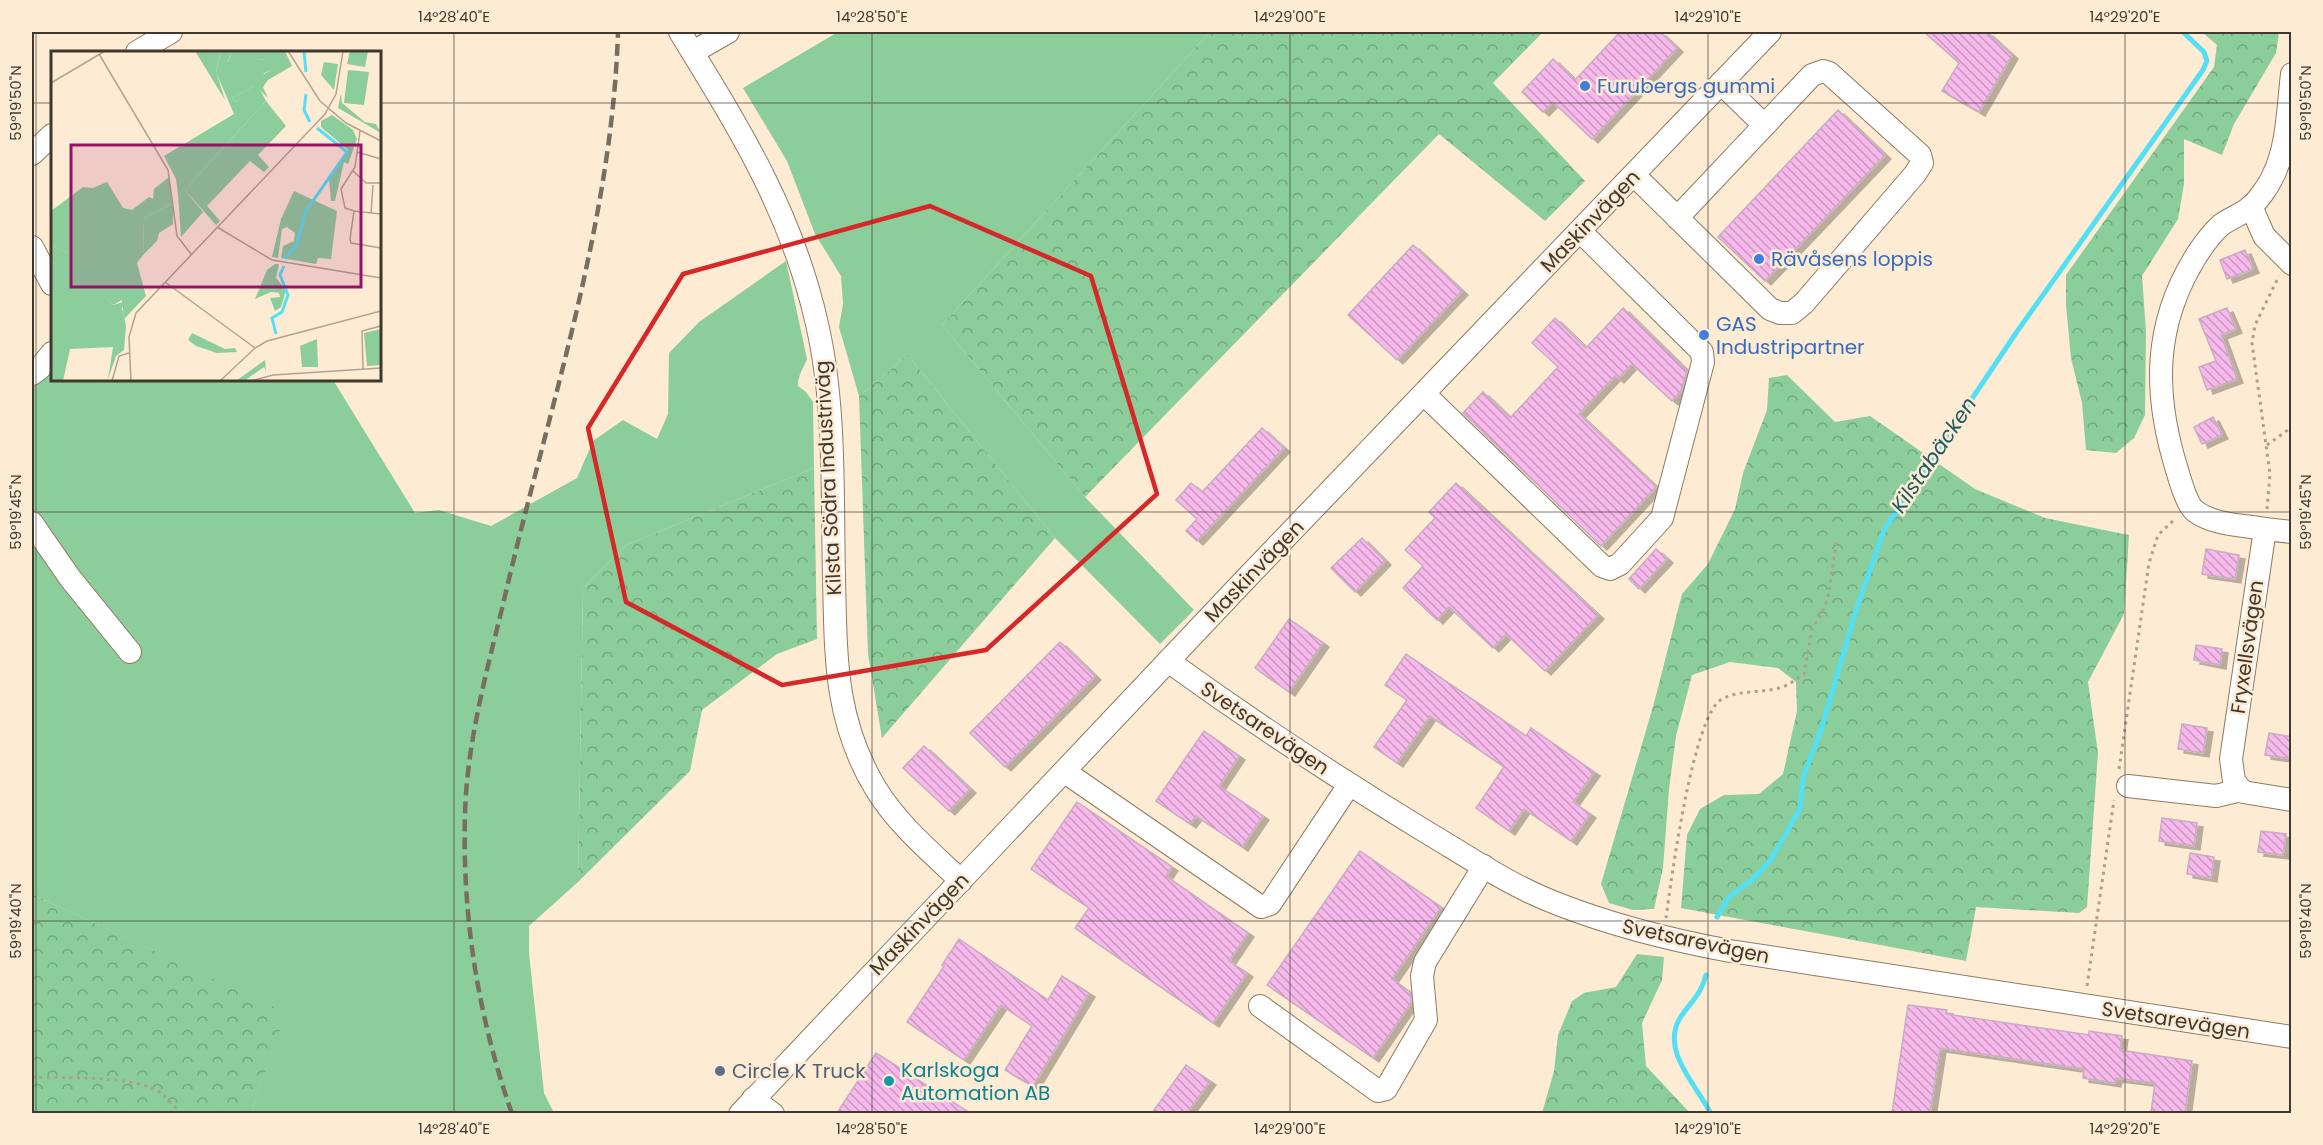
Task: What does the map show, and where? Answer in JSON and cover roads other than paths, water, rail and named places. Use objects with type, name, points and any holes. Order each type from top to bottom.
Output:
[{"type":"street","points":[[139,51],[171,32]]},
{"type":"street","name":"Kilsta Södra Industriväg","points":[[680,32],[758,162],[775,198],[796,248],[818,326],[829,421],[835,645],[839,693],[848,730],[862,762],[884,799],[917,840],[961,881]]},
{"type":"street","points":[[693,52],[728,32]]},
{"type":"street","name":"Maskinvägen","points":[[746,1106],[1770,32]]},
{"type":"street","points":[[1634,175],[1677,218],[1770,309],[1780,313],[1792,313],[1812,294],[1922,163],[1920,155],[1830,73],[1823,71],[1812,75],[1763,124],[1677,218]]},
{"type":"street","points":[[2292,74],[2281,151],[2273,177],[2252,206],[2220,226],[2199,252],[2179,286],[2167,319],[2161,356],[2161,395],[2167,439],[2181,484],[2193,510],[2208,519],[2292,532]]},
{"type":"street","points":[[1721,83],[1763,124]]},
{"type":"street","points":[[32,154],[51,136]]},
{"type":"street","points":[[2252,206],[2264,236],[2290,263]]},
{"type":"street","points":[[1424,394],[1602,566],[1610,569],[1620,564],[1662,518],[1703,362],[1702,352],[1580,231]]},
{"type":"street","points":[[32,247],[51,282]]},
{"type":"street","points":[[32,374],[51,354]]},
{"type":"street","points":[[32,523],[70,578],[130,652]]},
{"type":"street","name":"Fryxellsvägen","points":[[2241,790],[2234,780],[2231,759],[2265,528]]},
{"type":"street","name":"Svetsarevägen","points":[[1168,661],[1349,785],[1517,885],[1557,904],[1662,937],[1730,951],[2292,1037]]},
{"type":"street","points":[[1065,772],[1262,907],[1270,904],[1349,785]]},
{"type":"street","points":[[2120,784],[2216,796],[2241,790],[2292,800]]},
{"type":"street","points":[[1260,1006],[1378,1090],[1386,1089],[1426,1020],[1422,976],[1425,962],[1484,866]]},
{"type":"street","points":[[746,1106],[773,1113]]},
{"type":"waterway","name":"Kilstabäcken","points":[[1717,917],[1729,897],[1752,880],[1770,861],[1800,809],[1803,778],[1822,727],[1857,607],[1884,530],[2016,333],[2203,70],[2207,61],[2204,52],[2183,32]]},
{"type":"waterway","name":"Kilstabäcken","points":[[1706,975],[1698,993],[1680,1018],[1675,1030],[1674,1043],[1683,1068],[1711,1114]]},
{"type":"railway","points":[[512,1114],[490,1040],[475,966],[466,891],[467,786],[474,731],[485,677],[591,246],[604,175],[613,104],[618,32]]},
{"type":"place","name":"Furubergs gummi","points":[[1585,86]]},
{"type":"place","name":"Rävåsens loppis","points":[[1759,259]]},
{"type":"place","name":"GAS Industripartner","points":[[1704,335]]},
{"type":"place","name":"Circle K Truck","points":[[720,1071]]},
{"type":"place","name":"Karlskoga Automation AB","points":[[889,1081]]}]
